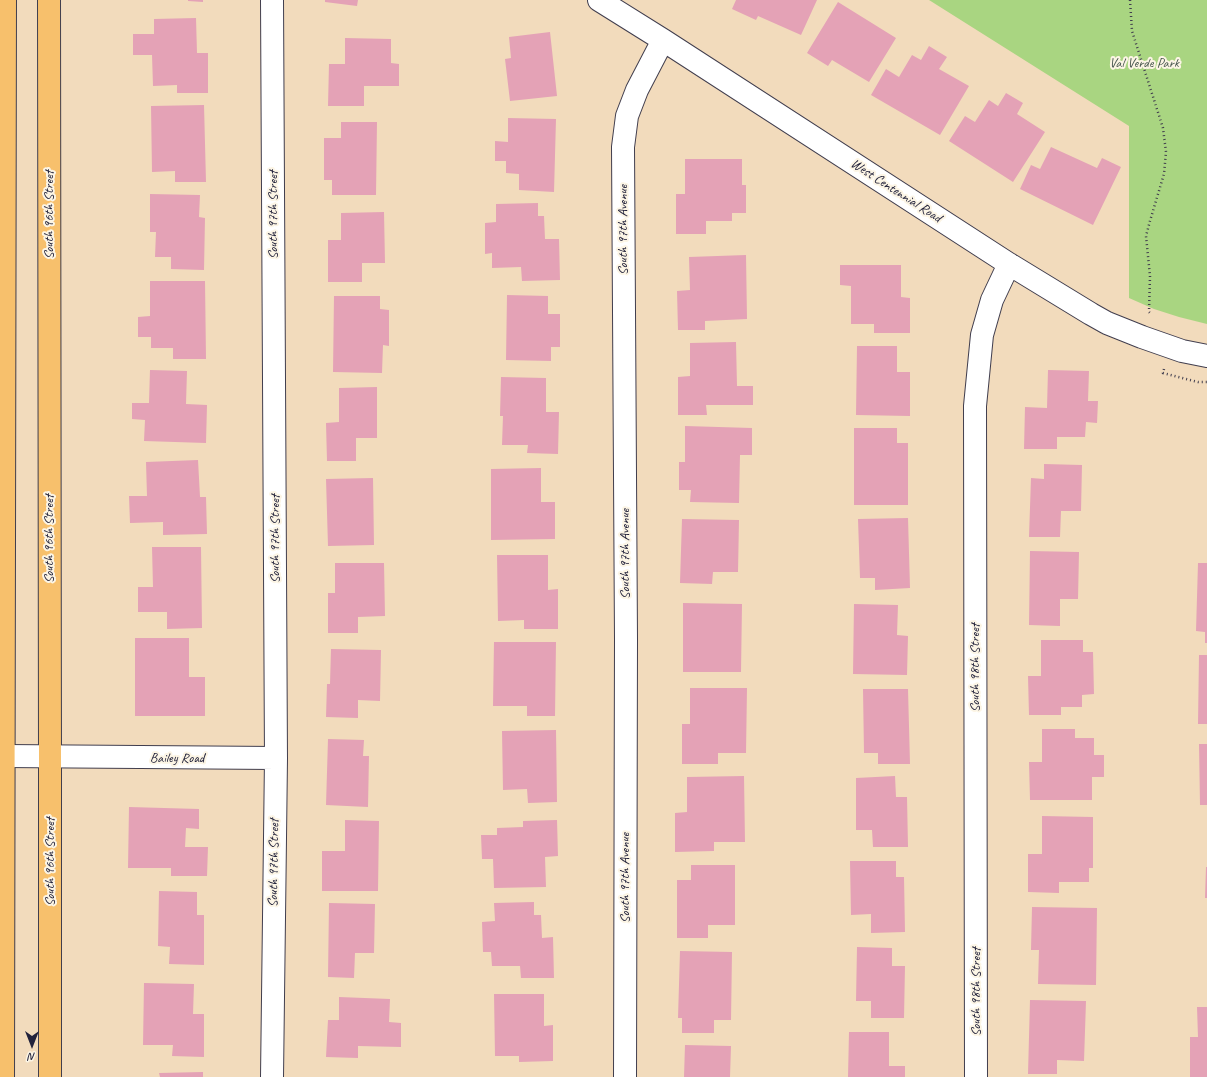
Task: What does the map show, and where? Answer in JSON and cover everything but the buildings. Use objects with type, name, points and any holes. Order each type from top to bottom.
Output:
[{"type":"main road","points":[[3,1077],[6,0]]},
{"type":"main road","name":"South 96th Street","points":[[49,0],[50,1077]]},
{"type":"street","name":"South 97th Street","points":[[272,0],[276,758],[272,1077]]},
{"type":"street","name":"West Centennial Road","points":[[599,0],[1009,264],[1107,323],[1142,338],[1182,351],[1207,356]]},
{"type":"street","name":"South 97th Avenue","points":[[625,1077],[626,639],[623,147],[626,121],[634,97],[643,76],[663,40]]},
{"type":"street","name":"South 98th Street","points":[[976,1077],[975,406],[982,335],[992,300],[1009,264]]},
{"type":"street","name":"Bailey Road","points":[[4,756],[276,758]]},
{"type":"path","points":[[1130,0],[1132,31],[1163,128],[1166,147],[1164,174],[1146,236],[1150,276],[1149,312],[1155,315]]},
{"type":"path","points":[[1163,373],[1198,382],[1207,382]]},
{"type":"green space","name":"Val Verde Park","points":[[929,0],[1207,0],[1207,324],[1154,309],[1129,298],[1129,126]]}]
